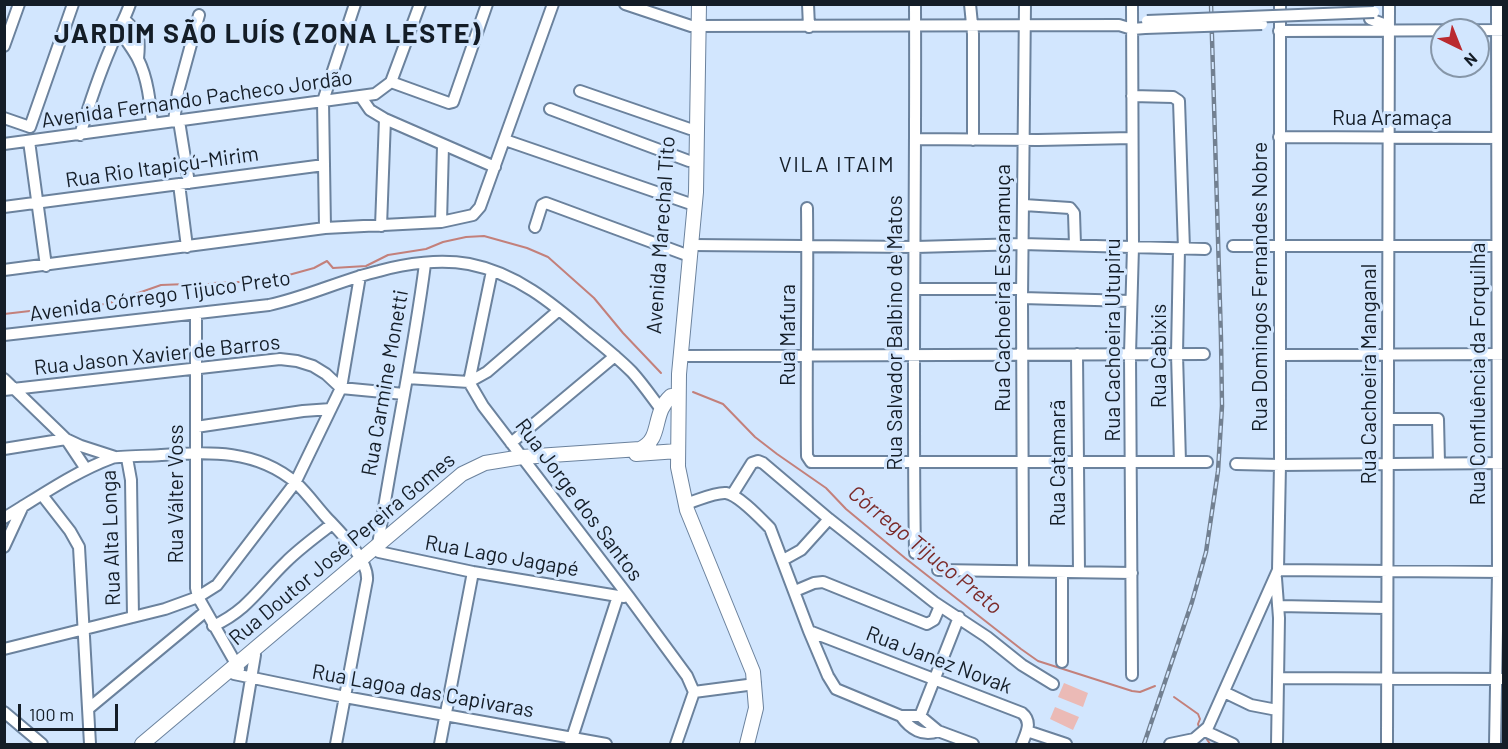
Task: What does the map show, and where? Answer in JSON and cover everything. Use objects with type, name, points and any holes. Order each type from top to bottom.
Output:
[{"type":"main road","name":"Avenida Marechal Tito","points":[[691,4],[695,26],[696,192],[671,396],[671,451],[678,467],[685,504],[744,653],[751,684],[748,739]]},
{"type":"main road","name":"Avenida Marechal Tito","points":[[671,451],[678,396],[688,250],[690,129],[695,26],[699,4]]},
{"type":"main road","points":[[671,396],[660,408],[657,428],[651,440],[656,447],[671,451]]},
{"type":"main road","name":"Rua Doutor José Pereira Gomes","points":[[142,744],[255,655],[378,549],[467,478],[525,460],[640,448],[651,440]]},
{"type":"main road","name":"Rua Doutor José Pereira Gomes","points":[[525,460],[671,451]]},
{"type":"main road","name":"Rua Doutor José Pereira Gomes","points":[[149,744],[363,562]]},
{"type":"street","points":[[4,46],[19,4]]},
{"type":"street","points":[[4,118],[30,127],[73,4]]},
{"type":"street","points":[[80,135],[111,45],[130,4]]},
{"type":"street","points":[[325,228],[323,101],[355,4]]},
{"type":"street","points":[[420,4],[391,82],[449,103],[453,102],[487,4]]},
{"type":"street","points":[[4,270],[325,228],[441,222],[473,214],[479,211],[553,4]]},
{"type":"street","points":[[625,4],[695,26],[809,27],[1146,25],[1372,15],[1389,8]]},
{"type":"street","points":[[808,4],[809,27]]},
{"type":"street","name":"Rua Salvador Balbino de Matos","points":[[915,4],[915,554]]},
{"type":"street","points":[[970,4],[973,140]]},
{"type":"street","name":"Rua Cachoeira Escaramuça","points":[[1023,571],[1022,293],[1025,4]]},
{"type":"street","name":"Rua Cachoeira Utupiru","points":[[1132,4],[1133,247],[1130,354],[1132,675]]},
{"type":"street","name":"Rua Domingos Fernandes Nobre","points":[[1277,744],[1277,574],[1280,465],[1280,4]]},
{"type":"street","name":"Rua Confluência da Forquilha","points":[[1495,744],[1500,679],[1501,572],[1501,138],[1500,30],[1497,4]]},
{"type":"street","name":"Rua Cachoeira Manganal","points":[[1387,744],[1389,8]]},
{"type":"street","points":[[187,246],[184,184],[176,121],[178,92],[199,15]]},
{"type":"street","points":[[1372,15],[1389,28]]},
{"type":"street","points":[[122,25],[138,33],[140,46],[138,60],[148,91],[152,124]]},
{"type":"street","points":[[1280,31],[1389,28],[1500,30]]},
{"type":"street","name":"Avenida Fernando Pacheco Jordão","points":[[4,144],[361,97],[375,94],[391,82]]},
{"type":"street","points":[[580,91],[690,129]]},
{"type":"street","name":"Rua Cabixis","points":[[1132,96],[1173,97],[1179,101],[1182,249],[1177,354],[1180,462]]},
{"type":"street","points":[[361,97],[370,110],[385,119],[495,167]]},
{"type":"street","points":[[550,109],[689,161]]},
{"type":"street","points":[[381,226],[385,119]]},
{"type":"street","name":"Rua Aramaça","points":[[1279,137],[1501,138]]},
{"type":"street","points":[[916,139],[1132,138]]},
{"type":"street","points":[[505,140],[688,203]]},
{"type":"street","points":[[29,141],[45,266]]},
{"type":"street","points":[[441,222],[443,146]]},
{"type":"street","name":"Rua Rio Itapiçú-Mirim","points":[[4,207],[324,165]]},
{"type":"street","points":[[535,227],[542,205],[546,203],[688,250],[807,246],[916,247],[1023,244],[1205,249]]},
{"type":"street","points":[[1024,205],[1070,208],[1074,213],[1075,245]]},
{"type":"street","name":"Rua Mafura","points":[[807,208],[807,456],[811,462],[914,463]]},
{"type":"street","points":[[1233,246],[1501,246]]},
{"type":"street","name":"Avenida Córrego Tijuco Preto","points":[[4,335],[269,305],[291,301],[379,270],[447,262],[470,264],[507,276],[559,309],[615,356],[638,379],[660,408]]},
{"type":"street","name":"Rua Carmine Monetti","points":[[378,549],[386,486],[407,378],[424,264]]},
{"type":"street","points":[[468,382],[492,271]]},
{"type":"street","points":[[4,649],[133,617],[198,597],[217,585],[295,483],[331,410],[341,388],[360,276]]},
{"type":"street","points":[[915,289],[1022,293],[1131,301]]},
{"type":"street","points":[[407,378],[468,382],[487,372],[559,309]]},
{"type":"street","name":"Rua Válter Voss","points":[[196,314],[196,588],[198,597],[236,669]]},
{"type":"street","name":"Rua Catamarã","points":[[1077,354],[1078,572]]},
{"type":"street","points":[[680,356],[1204,354]]},
{"type":"street","points":[[1280,356],[1501,354]]},
{"type":"street","points":[[511,443],[615,356]]},
{"type":"street","name":"Rua Jason Xavier de Barros","points":[[9,390],[280,359],[313,366],[341,388]]},
{"type":"street","points":[[4,379],[9,390],[66,440],[86,469]]},
{"type":"street","name":"Rua Jorge dos Santos","points":[[468,382],[483,406],[525,460],[623,597],[687,676],[694,692]]},
{"type":"street","points":[[341,388],[404,394]]},
{"type":"street","points":[[196,427],[303,411],[331,410]]},
{"type":"street","points":[[1389,419],[1438,419],[1439,463]]},
{"type":"street","points":[[4,449],[66,440],[115,457],[127,458],[231,453],[278,471],[295,483],[363,562],[367,580],[336,744]]},
{"type":"street","points":[[4,518],[86,469],[115,457]]},
{"type":"street","name":"Rua Alta Longa","points":[[127,458],[131,480],[133,617]]},
{"type":"street","points":[[732,495],[748,467],[758,461],[940,606],[987,636],[1022,665],[1053,684]]},
{"type":"street","points":[[914,463],[1207,462]]},
{"type":"street","points":[[1236,464],[1501,463]]},
{"type":"street","points":[[685,504],[721,494],[732,495],[770,528],[808,631],[836,689],[901,716],[920,716],[938,730],[973,744]]},
{"type":"street","points":[[42,495],[70,531],[79,547],[90,744]]},
{"type":"street","points":[[4,546],[23,506]]},
{"type":"street","points":[[783,560],[801,550],[829,519]]},
{"type":"street","points":[[213,626],[245,607],[285,562],[332,524]]},
{"type":"street","name":"Rua Lago Jagapé","points":[[378,549],[473,572],[623,597]]},
{"type":"street","points":[[938,570],[1132,573]]},
{"type":"street","points":[[1194,738],[1211,723],[1277,574],[1388,570],[1501,572]]},
{"type":"street","points":[[440,744],[473,572]]},
{"type":"street","points":[[1062,572],[1062,662]]},
{"type":"street","points":[[795,591],[814,583],[823,582],[927,624],[934,620],[940,606]]},
{"type":"street","points":[[571,741],[623,597]]},
{"type":"street","points":[[1278,606],[1386,608]]},
{"type":"street","points":[[88,709],[206,611]]},
{"type":"street","points":[[920,716],[959,617]]},
{"type":"street","name":"Rua Janez Novak","points":[[808,631],[1022,713],[1028,721],[1027,731]]},
{"type":"street","points":[[240,744],[255,655]]},
{"type":"street","name":"Rua Lagoa das Capivaras","points":[[236,669],[252,679],[571,741],[606,744]]},
{"type":"street","points":[[1278,678],[1500,679]]},
{"type":"street","points":[[676,744],[694,692],[751,684]]},
{"type":"street","points":[[1224,692],[1251,705],[1277,710]]},
{"type":"street","points":[[4,712],[42,744]]},
{"type":"street","points":[[901,716],[906,724],[920,732],[931,734],[938,730]]},
{"type":"street","points":[[1022,744],[1027,731],[1041,741],[1066,744]]},
{"type":"street","points":[[1170,744],[1194,738],[1233,744]]},
{"type":"shaded area","points":[[1064,683],[1088,693],[1083,707],[1058,697]]},
{"type":"shaded area","points":[[1055,707],[1079,717],[1073,730],[1050,719]]},
{"type":"waterway","name":"Córrego Tijuco Preto","points":[[4,314],[56,308],[86,308],[113,302],[161,285],[202,286],[213,283],[267,281],[314,268],[327,261],[333,268],[366,266],[388,255],[426,249],[443,242],[466,237],[484,236],[527,248],[548,257],[594,298],[661,373]]},
{"type":"waterway","name":"Córrego Tijuco Preto","points":[[693,392],[723,404],[755,437],[826,488],[846,509],[905,558],[1038,661],[1132,691],[1140,692],[1155,686]]},
{"type":"waterway","name":"Córrego Tijuco Preto","points":[[1174,697],[1198,714],[1200,730]]},
{"type":"waterway","name":"Córrego Tijuco Preto","points":[[1204,735],[1210,744]]},
{"type":"railway","points":[[1144,744],[1192,602],[1206,552],[1218,471],[1222,406],[1221,339],[1211,4]]},
{"type":"district","name":"JARDIM SÃO LUÍS (ZONA LESTE)","points":[[268,34]]},
{"type":"district","name":"VILA ITAIM","points":[[837,165]]}]
